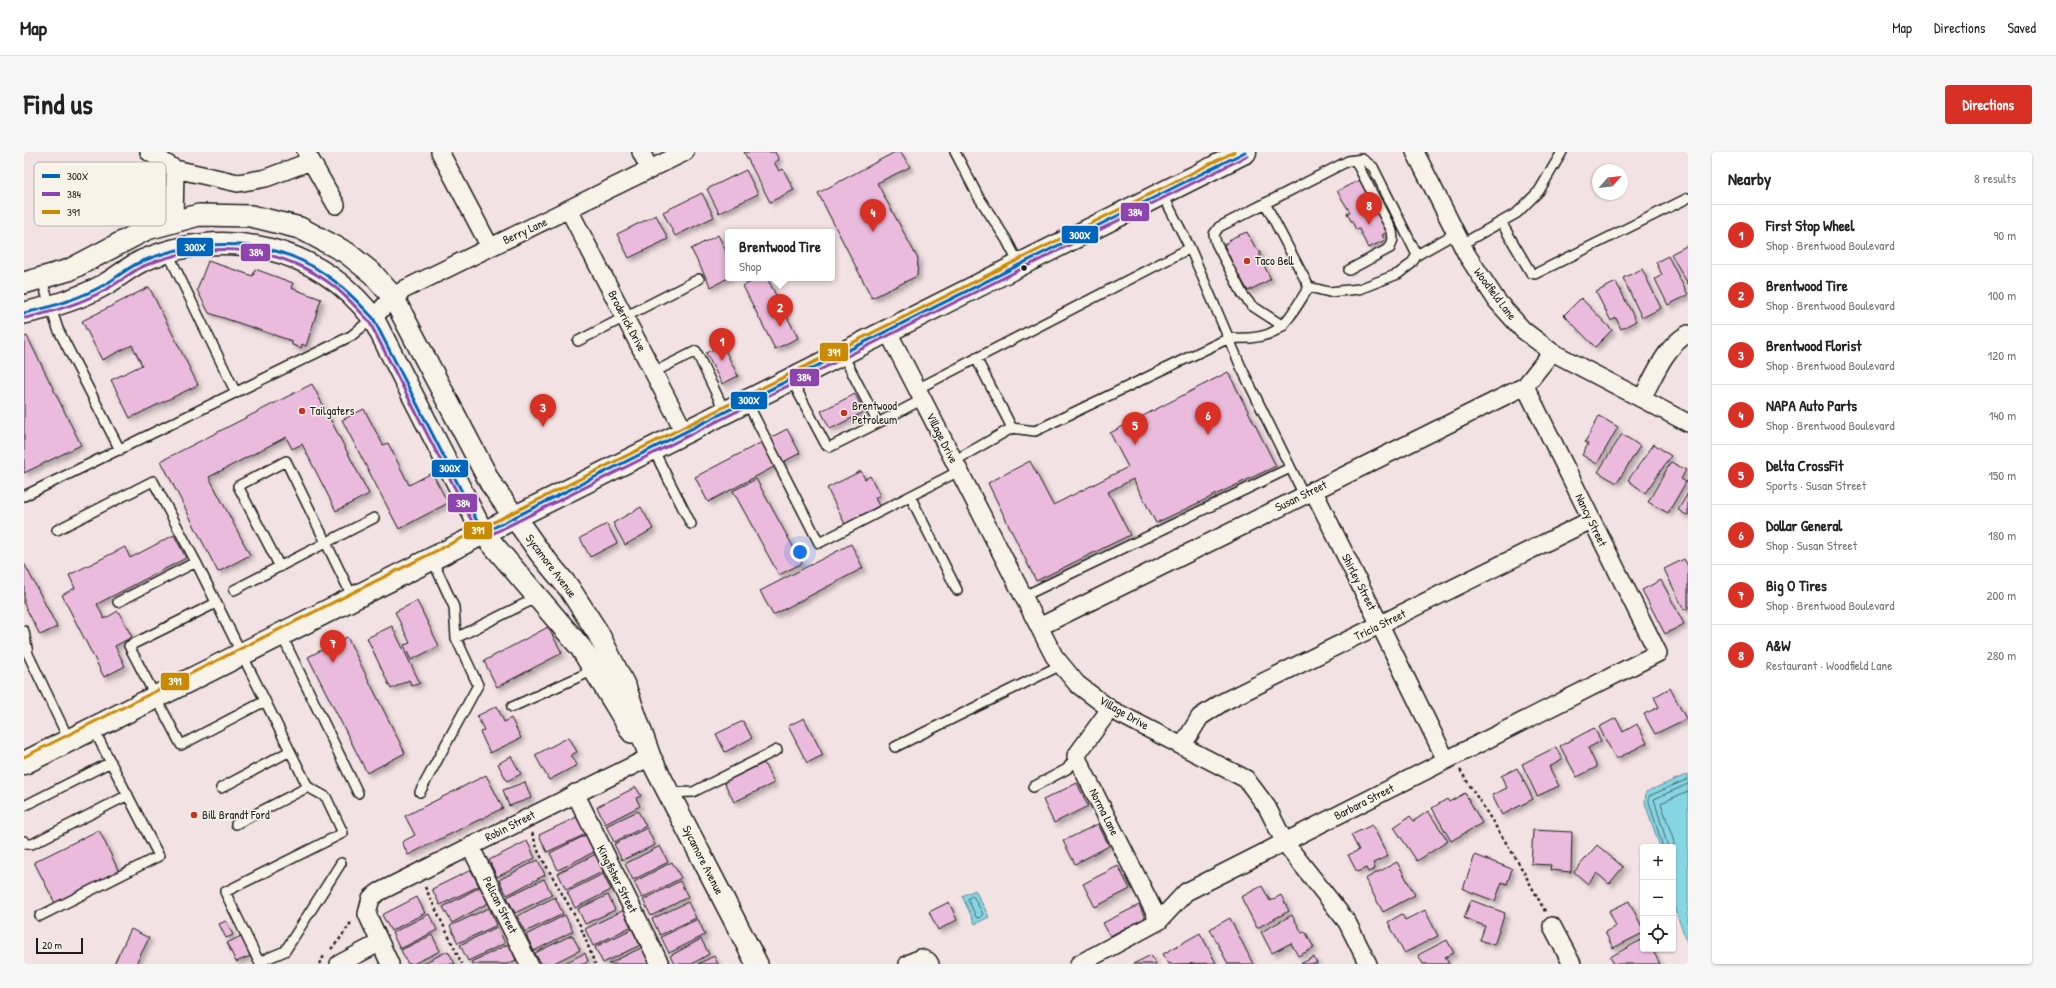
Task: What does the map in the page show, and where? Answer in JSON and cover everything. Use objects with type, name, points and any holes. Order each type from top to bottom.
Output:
[{"type":"main road","points":[[24,763],[1244,152]]},
{"type":"street","points":[[149,152],[164,162]]},
{"type":"street","points":[[440,152],[490,247]]},
{"type":"street","points":[[641,152],[650,170]]},
{"type":"street","name":"Berry Lane","points":[[373,318],[393,297],[404,289],[569,210],[685,152]]},
{"type":"street","name":"Woodfield Lane","points":[[1415,152],[1459,238],[1497,300],[1523,330],[1552,352],[1642,398],[1688,424]]},
{"type":"street","points":[[166,163],[175,169],[238,184],[266,178],[308,156],[336,205]]},
{"type":"street","points":[[174,222],[175,169]]},
{"type":"street","name":"Broderick Drive","points":[[569,210],[685,432]]},
{"type":"street","name":"Sycamore Avenue","points":[[166,224],[199,215],[251,216],[300,228],[348,253],[373,274],[393,297],[491,484],[514,518],[569,588],[598,633],[626,689],[650,757],[757,964]]},
{"type":"street","name":"Sycamore Avenue","points":[[33,281],[69,270],[147,229],[159,226]]},
{"type":"street","name":"Sycamore Avenue","points":[[24,313],[68,302],[104,285],[141,262],[168,251],[210,243],[240,243],[272,249],[304,261],[331,278],[359,301],[373,318],[483,533],[581,648],[628,727],[650,757]]},
{"type":"street","name":"Village Drive","points":[[887,330],[1054,656],[1077,684],[1110,709],[1183,745],[1246,779],[1266,807],[1285,843],[1347,922],[1368,964]]},
{"type":"street","points":[[1642,398],[1670,349],[1688,334]]},
{"type":"street","name":"Susan Street","points":[[1039,627],[1525,386],[1552,352]]},
{"type":"street","name":"Nancy Street","points":[[1525,386],[1658,654]]},
{"type":"street","name":"Shirley Street","points":[[1308,493],[1380,625],[1446,760]]},
{"type":"street","name":"Tricia Street","points":[[1183,745],[1200,717],[1223,702],[1591,520]]},
{"type":"street","name":"Barbara Street","points":[[1078,964],[1159,920],[1186,892],[1658,654]]},
{"type":"street","points":[[1076,756],[1110,709]]},
{"type":"street","name":"Norma Lane","points":[[1076,756],[1159,920]]},
{"type":"street","name":"Robin Street","points":[[369,906],[379,892],[650,757]]},
{"type":"street","name":"Kingfisher Street","points":[[575,794],[660,964]]},
{"type":"street","name":"Pelican Street","points":[[470,846],[529,964]]},
{"type":"street","points":[[369,906],[379,943],[390,964]]},
{"type":"street","points":[[1552,926],[1572,964]]},
{"type":"street","points":[[339,964],[379,943]]},
{"type":"street","points":[[908,964],[920,958],[928,960],[930,964]]},
{"type":"lane","points":[[955,152],[978,196],[1006,239],[1019,264]]},
{"type":"lane","points":[[1265,204],[1309,287],[1329,292],[1359,289],[1398,274],[1411,264],[1417,255],[1501,222],[1517,213],[1538,191],[1562,152]]},
{"type":"lane","points":[[1282,326],[1251,305],[1243,295],[1216,243],[1214,234],[1220,227],[1348,161],[1362,159],[1373,167],[1417,255]]},
{"type":"lane","points":[[1349,270],[1390,248],[1393,239],[1392,231],[1355,160]]},
{"type":"lane","points":[[1162,193],[1190,248],[1229,338],[1290,468],[1308,493]]},
{"type":"lane","points":[[1501,222],[1531,273],[1534,274],[1688,198]]},
{"type":"lane","points":[[791,379],[826,445],[830,447],[878,423],[976,358],[1190,248]]},
{"type":"lane","points":[[168,251],[236,392]]},
{"type":"lane","points":[[578,342],[699,279]]},
{"type":"lane","points":[[33,281],[50,307],[58,329],[120,450]]},
{"type":"lane","points":[[747,401],[819,543],[910,496],[1012,428],[1035,431],[1229,338],[1248,340],[1265,337],[1282,326],[1309,287]]},
{"type":"lane","points":[[24,496],[351,336],[373,318]]},
{"type":"lane","points":[[654,372],[696,351],[725,412]]},
{"type":"lane","points":[[842,353],[878,423]]},
{"type":"lane","points":[[976,358],[1012,428]]},
{"type":"lane","points":[[652,449],[691,524]]},
{"type":"lane","points":[[280,567],[238,486],[286,461],[353,598]]},
{"type":"lane","points":[[1024,596],[1290,468]]},
{"type":"lane","points":[[57,530],[152,482],[196,562],[308,787],[326,797],[343,833],[225,892],[259,962],[285,950],[341,863]]},
{"type":"lane","points":[[910,496],[957,590]]},
{"type":"lane","points":[[234,590],[374,518]]},
{"type":"lane","points":[[420,792],[478,685],[456,638],[454,607],[432,559]]},
{"type":"lane","points":[[118,602],[196,562]]},
{"type":"lane","points":[[456,638],[538,597]]},
{"type":"lane","points":[[216,603],[129,646],[181,745],[266,702]]},
{"type":"lane","points":[[24,631],[28,654],[69,740]]},
{"type":"lane","points":[[281,634],[358,793]]},
{"type":"lane","points":[[895,747],[1061,665]]},
{"type":"lane","points":[[512,707],[594,670]]},
{"type":"lane","points":[[40,916],[159,856],[93,728]]},
{"type":"lane","points":[[669,793],[693,792],[778,750]]},
{"type":"lane","points":[[221,788],[290,751]]},
{"type":"lane","points":[[1033,787],[1067,769],[1076,756]]},
{"type":"lane","points":[[24,806],[111,762]]},
{"type":"lane","points":[[236,824],[308,787]]},
{"type":"lane","points":[[24,841],[27,844],[32,844],[128,795]]},
{"type":"path","points":[[1446,760],[1462,771],[1517,860],[1552,926]]},
{"type":"path","points":[[525,818],[539,853],[580,925],[594,964]]},
{"type":"path","points":[[419,872],[462,964]]},
{"type":"path","points":[[319,964],[322,958],[340,940],[353,920],[369,906]]},
{"type":"water","points":[[1688,774],[1688,945],[1676,912],[1676,844],[1659,844],[1645,803],[1646,792]]},
{"type":"water","points":[[975,890],[989,917],[975,924],[962,896]]},
{"type":"building","points":[[744,152],[775,152],[779,160],[774,162],[779,171],[783,169],[794,190],[770,202]]},
{"type":"building","points":[[895,152],[901,152],[910,167],[877,183],[918,259],[917,276],[872,298],[818,193]]},
{"type":"building","points":[[746,170],[758,194],[719,213],[707,189]]},
{"type":"building","points":[[1360,180],[1369,198],[1371,197],[1387,232],[1382,235],[1385,240],[1368,248],[1359,229],[1356,230],[1351,221],[1347,213],[1350,212],[1337,191]]},
{"type":"building","points":[[702,193],[714,217],[675,236],[663,212]]},
{"type":"building","points":[[656,215],[668,239],[629,258],[617,234]]},
{"type":"building","name":"Taco Bell","points":[[1247,232],[1255,247],[1260,251],[1260,258],[1271,279],[1248,291],[1235,271],[1224,245],[1234,237]]},
{"type":"building","points":[[718,235],[725,249],[725,280],[711,287],[691,249]]},
{"type":"building","points":[[1688,245],[1688,284],[1671,254]]},
{"type":"building","points":[[1668,256],[1688,295],[1668,305],[1655,279],[1662,275],[1656,262]]},
{"type":"building","points":[[208,261],[253,276],[255,269],[293,283],[291,288],[321,299],[306,346],[302,344],[301,348],[292,345],[292,341],[209,313],[197,290]]},
{"type":"building","points":[[1642,269],[1661,308],[1642,318],[1623,278]]},
{"type":"building","points":[[753,281],[769,281],[798,338],[775,349],[743,286]]},
{"type":"building","points":[[1616,282],[1636,321],[1621,329],[1616,318],[1611,321],[1596,292]]},
{"type":"building","points":[[149,287],[198,385],[130,418],[111,380],[142,365],[132,345],[102,360],[82,321]]},
{"type":"building","points":[[1581,298],[1612,330],[1595,347],[1564,315]]},
{"type":"building","points":[[27,336],[81,445],[24,473],[24,337]]},
{"type":"building","points":[[722,344],[738,376],[722,384],[706,353]]},
{"type":"building","points":[[1228,372],[1276,466],[1156,523],[1133,479],[1108,492],[1130,535],[1036,581],[988,483],[1030,461],[1053,505],[1128,467],[1110,433]]},
{"type":"building","points":[[312,384],[369,494],[336,511],[302,444],[292,449],[286,437],[209,477],[250,555],[218,572],[161,461]]},
{"type":"building","points":[[855,394],[864,412],[830,429],[821,411]]},
{"type":"building","points":[[364,409],[383,445],[388,443],[409,485],[432,473],[448,503],[399,529],[342,420]]},
{"type":"building","points":[[1599,416],[1618,427],[1597,464],[1582,455],[1588,444],[1585,442]]},
{"type":"building","points":[[787,429],[800,453],[708,502],[695,477]]},
{"type":"building","points":[[1622,434],[1640,446],[1617,483],[1598,472]]},
{"type":"building","points":[[1654,444],[1671,456],[1645,493],[1628,480]]},
{"type":"building","points":[[1671,462],[1686,470],[1681,479],[1686,482],[1668,513],[1648,502]]},
{"type":"building","points":[[861,471],[865,479],[870,476],[880,495],[875,498],[879,506],[845,524],[827,488]]},
{"type":"building","points":[[756,479],[802,563],[779,575],[733,491]]},
{"type":"building","points":[[1688,493],[1688,516],[1678,510]]},
{"type":"building","points":[[641,507],[653,529],[625,545],[613,523]]},
{"type":"building","points":[[607,524],[617,543],[590,557],[580,538]]},
{"type":"building","points":[[174,535],[186,558],[97,604],[104,619],[118,611],[132,637],[115,646],[125,666],[104,677],[62,595],[75,588],[69,575],[125,547],[130,558]]},
{"type":"building","points":[[851,544],[863,568],[773,615],[760,591]]},
{"type":"building","points":[[1684,559],[1688,566],[1688,608],[1684,610],[1664,569]]},
{"type":"building","points":[[24,563],[57,627],[40,635],[24,604]]},
{"type":"building","points":[[1661,580],[1684,624],[1665,634],[1642,590]]},
{"type":"building","points":[[417,601],[439,646],[411,660],[404,645],[410,643],[395,612]]},
{"type":"building","points":[[392,626],[420,683],[412,686],[409,680],[391,689],[367,638]]},
{"type":"building","points":[[548,627],[562,653],[497,687],[484,661]]},
{"type":"building","points":[[347,637],[405,753],[367,773],[308,657]]},
{"type":"building","points":[[1670,688],[1686,719],[1655,734],[1644,714],[1659,707],[1654,697]]},
{"type":"building","points":[[497,706],[504,722],[511,718],[521,738],[490,753],[480,732],[484,730],[477,716]]},
{"type":"building","points":[[804,718],[823,755],[807,763],[788,726]]},
{"type":"building","points":[[1616,718],[1623,732],[1637,724],[1647,743],[1616,759],[1599,727]]},
{"type":"building","points":[[743,721],[752,738],[725,752],[716,734]]},
{"type":"building","points":[[1594,728],[1601,741],[1588,748],[1597,767],[1577,777],[1560,746]]},
{"type":"building","points":[[569,737],[577,752],[571,755],[577,765],[549,780],[535,755]]},
{"type":"building","points":[[1556,747],[1562,760],[1549,767],[1559,786],[1537,796],[1522,764]]},
{"type":"building","points":[[511,756],[521,774],[507,781],[498,764]]},
{"type":"building","points":[[764,763],[774,783],[734,802],[724,782]]},
{"type":"building","points":[[1517,768],[1533,799],[1502,815],[1492,795],[1507,788],[1501,776]]},
{"type":"building","points":[[486,775],[503,808],[408,855],[402,842],[415,835],[405,816]]},
{"type":"building","points":[[525,782],[531,798],[509,806],[503,790]]},
{"type":"building","points":[[1077,783],[1088,806],[1054,823],[1043,800]]},
{"type":"building","points":[[636,787],[641,796],[636,798],[640,806],[605,824],[597,807]]},
{"type":"building","points":[[1465,793],[1482,823],[1451,841],[1432,808],[1447,799],[1449,802]]},
{"type":"building","points":[[638,811],[646,826],[614,842],[606,826]]},
{"type":"building","points":[[1428,811],[1448,841],[1417,861],[1394,827],[1410,816],[1414,821]]},
{"type":"building","points":[[577,817],[586,834],[547,852],[539,835]]},
{"type":"building","points":[[1098,824],[1109,846],[1075,864],[1063,841]]},
{"type":"building","points":[[1372,825],[1388,856],[1373,863],[1375,869],[1368,872],[1366,868],[1357,872],[1348,855],[1359,850],[1351,835]]},
{"type":"building","points":[[647,828],[655,845],[622,860],[614,844]]},
{"type":"building","points":[[99,830],[120,874],[56,905],[34,862]]},
{"type":"building","points":[[1533,830],[1572,832],[1571,872],[1550,870],[1551,865],[1531,864]]},
{"type":"building","points":[[588,834],[596,851],[558,870],[550,853]]},
{"type":"building","points":[[527,841],[535,858],[497,877],[489,860]]},
{"type":"building","points":[[1597,845],[1623,867],[1609,884],[1597,873],[1588,884],[1574,872]]},
{"type":"building","points":[[660,846],[668,862],[633,880],[625,864]]},
{"type":"building","points":[[596,854],[604,871],[566,890],[558,873]]},
{"type":"building","points":[[1475,855],[1512,869],[1507,884],[1502,882],[1495,901],[1463,889]]},
{"type":"building","points":[[538,860],[545,875],[507,895],[499,880]]},
{"type":"building","points":[[672,862],[681,878],[642,898],[634,882]]},
{"type":"building","points":[[1397,862],[1415,895],[1383,912],[1365,879]]},
{"type":"building","points":[[1118,866],[1130,889],[1095,907],[1083,884]]},
{"type":"building","points":[[471,870],[479,886],[440,905],[432,889]]},
{"type":"building","points":[[603,874],[611,890],[575,908],[567,892]]},
{"type":"building","points":[[544,879],[552,895],[515,913],[507,897]]},
{"type":"building","points":[[680,881],[688,897],[651,916],[643,900]]},
{"type":"building","points":[[1262,886],[1270,901],[1281,895],[1289,911],[1257,928],[1241,897]]},
{"type":"building","points":[[480,887],[488,903],[452,923],[443,907]]},
{"type":"building","points":[[608,895],[615,910],[585,924],[578,909]]},
{"type":"building","points":[[417,897],[425,913],[391,931],[382,915]]},
{"type":"building","points":[[555,897],[563,914],[525,932],[517,916]]},
{"type":"building","points":[[1471,900],[1505,913],[1494,945],[1480,940],[1485,926],[1464,918]]},
{"type":"building","points":[[1629,901],[1640,923],[1640,934],[1613,948],[1605,932],[1616,926],[1609,911]]},
{"type":"building","points":[[688,902],[696,918],[660,935],[652,919]]},
{"type":"building","points":[[949,902],[957,920],[938,930],[929,912]]},
{"type":"building","points":[[1139,905],[1145,918],[1110,936],[1103,923]]},
{"type":"building","points":[[489,908],[497,925],[458,943],[450,926]]},
{"type":"building","points":[[624,910],[632,926],[593,946],[585,929]]},
{"type":"building","points":[[1425,910],[1438,936],[1404,953],[1388,922],[1402,914],[1405,920]]},
{"type":"building","points":[[429,914],[437,930],[400,949],[392,933]]},
{"type":"building","points":[[565,915],[573,931],[534,951],[526,935]]},
{"type":"building","points":[[1292,915],[1302,933],[1305,931],[1314,948],[1298,956],[1291,943],[1272,953],[1261,932]]},
{"type":"building","points":[[1230,918],[1253,964],[1228,964],[1210,929]]},
{"type":"building","points":[[698,919],[705,935],[669,953],[661,937]]},
{"type":"building","points":[[226,921],[233,935],[226,938],[219,924]]},
{"type":"building","points":[[497,927],[505,943],[468,961],[460,945]]},
{"type":"building","points":[[131,929],[149,938],[136,964],[114,964]]},
{"type":"building","points":[[632,929],[640,945],[603,963],[595,947]]},
{"type":"building","points":[[1200,933],[1216,963],[1169,964],[1163,954]]},
{"type":"building","points":[[432,935],[440,951],[413,964],[408,964],[401,950]]},
{"type":"building","points":[[572,935],[580,950],[552,964],[541,964],[535,953]]},
{"type":"building","points":[[241,936],[250,956],[236,962],[227,943]]},
{"type":"building","points":[[701,939],[709,954],[692,964],[674,964],[670,956]]},
{"type":"building","points":[[1447,940],[1454,953],[1445,957],[1449,964],[1423,964],[1418,955]]},
{"type":"building","points":[[1640,941],[1640,952],[1654,952],[1660,964],[1614,964],[1610,957]]},
{"type":"building","points":[[509,944],[516,960],[507,964],[472,964],[471,962]]},
{"type":"building","points":[[643,947],[650,962],[647,964],[608,964]]},
{"type":"building","points":[[448,951],[455,964],[422,964]]},
{"type":"building","points":[[585,953],[588,961],[584,964],[563,964]]},
{"type":"building","points":[[1151,955],[1156,964],[1133,964]]},
{"type":"building","points":[[714,956],[718,964],[698,964]]},
{"type":"building","points":[[1314,957],[1317,964],[1300,964]]},
{"type":"transit line","name":"391","points":[[24,757],[1234,152]]},
{"type":"transit line","name":"300X","points":[[24,313],[75,298],[95,290],[138,263],[165,253],[189,248],[212,245],[236,245],[260,248],[283,253],[305,263],[326,275],[339,285],[373,318],[483,533],[1245,152]]},
{"type":"transit line","name":"384","points":[[25,318],[76,303],[96,295],[144,266],[166,258],[189,253],[212,250],[235,250],[280,258],[302,267],[335,287],[369,321],[479,535],[484,538],[1247,156]]},
{"type":"place","name":"A&W","points":[[1369,225]]},
{"type":"place","name":"NAPA Auto Parts","points":[[873,232]]},
{"type":"place","name":"Taco Bell","points":[[1247,261]]},
{"type":"place","name":"Brentwood Tire","points":[[780,327]]},
{"type":"place","name":"First Stop Wheel","points":[[722,361]]},
{"type":"place","name":"Tailgaters","points":[[302,411]]},
{"type":"place","name":"Brentwood Petroleum","points":[[844,413]]},
{"type":"place","name":"Brentwood Florist","points":[[543,427]]},
{"type":"place","name":"Dollar General","points":[[1208,435]]},
{"type":"place","name":"Delta CrossFit","points":[[1135,445]]},
{"type":"place","name":"Big O Tires","points":[[333,663]]},
{"type":"place","name":"Bill Brandt Ford","points":[[194,815]]}]
